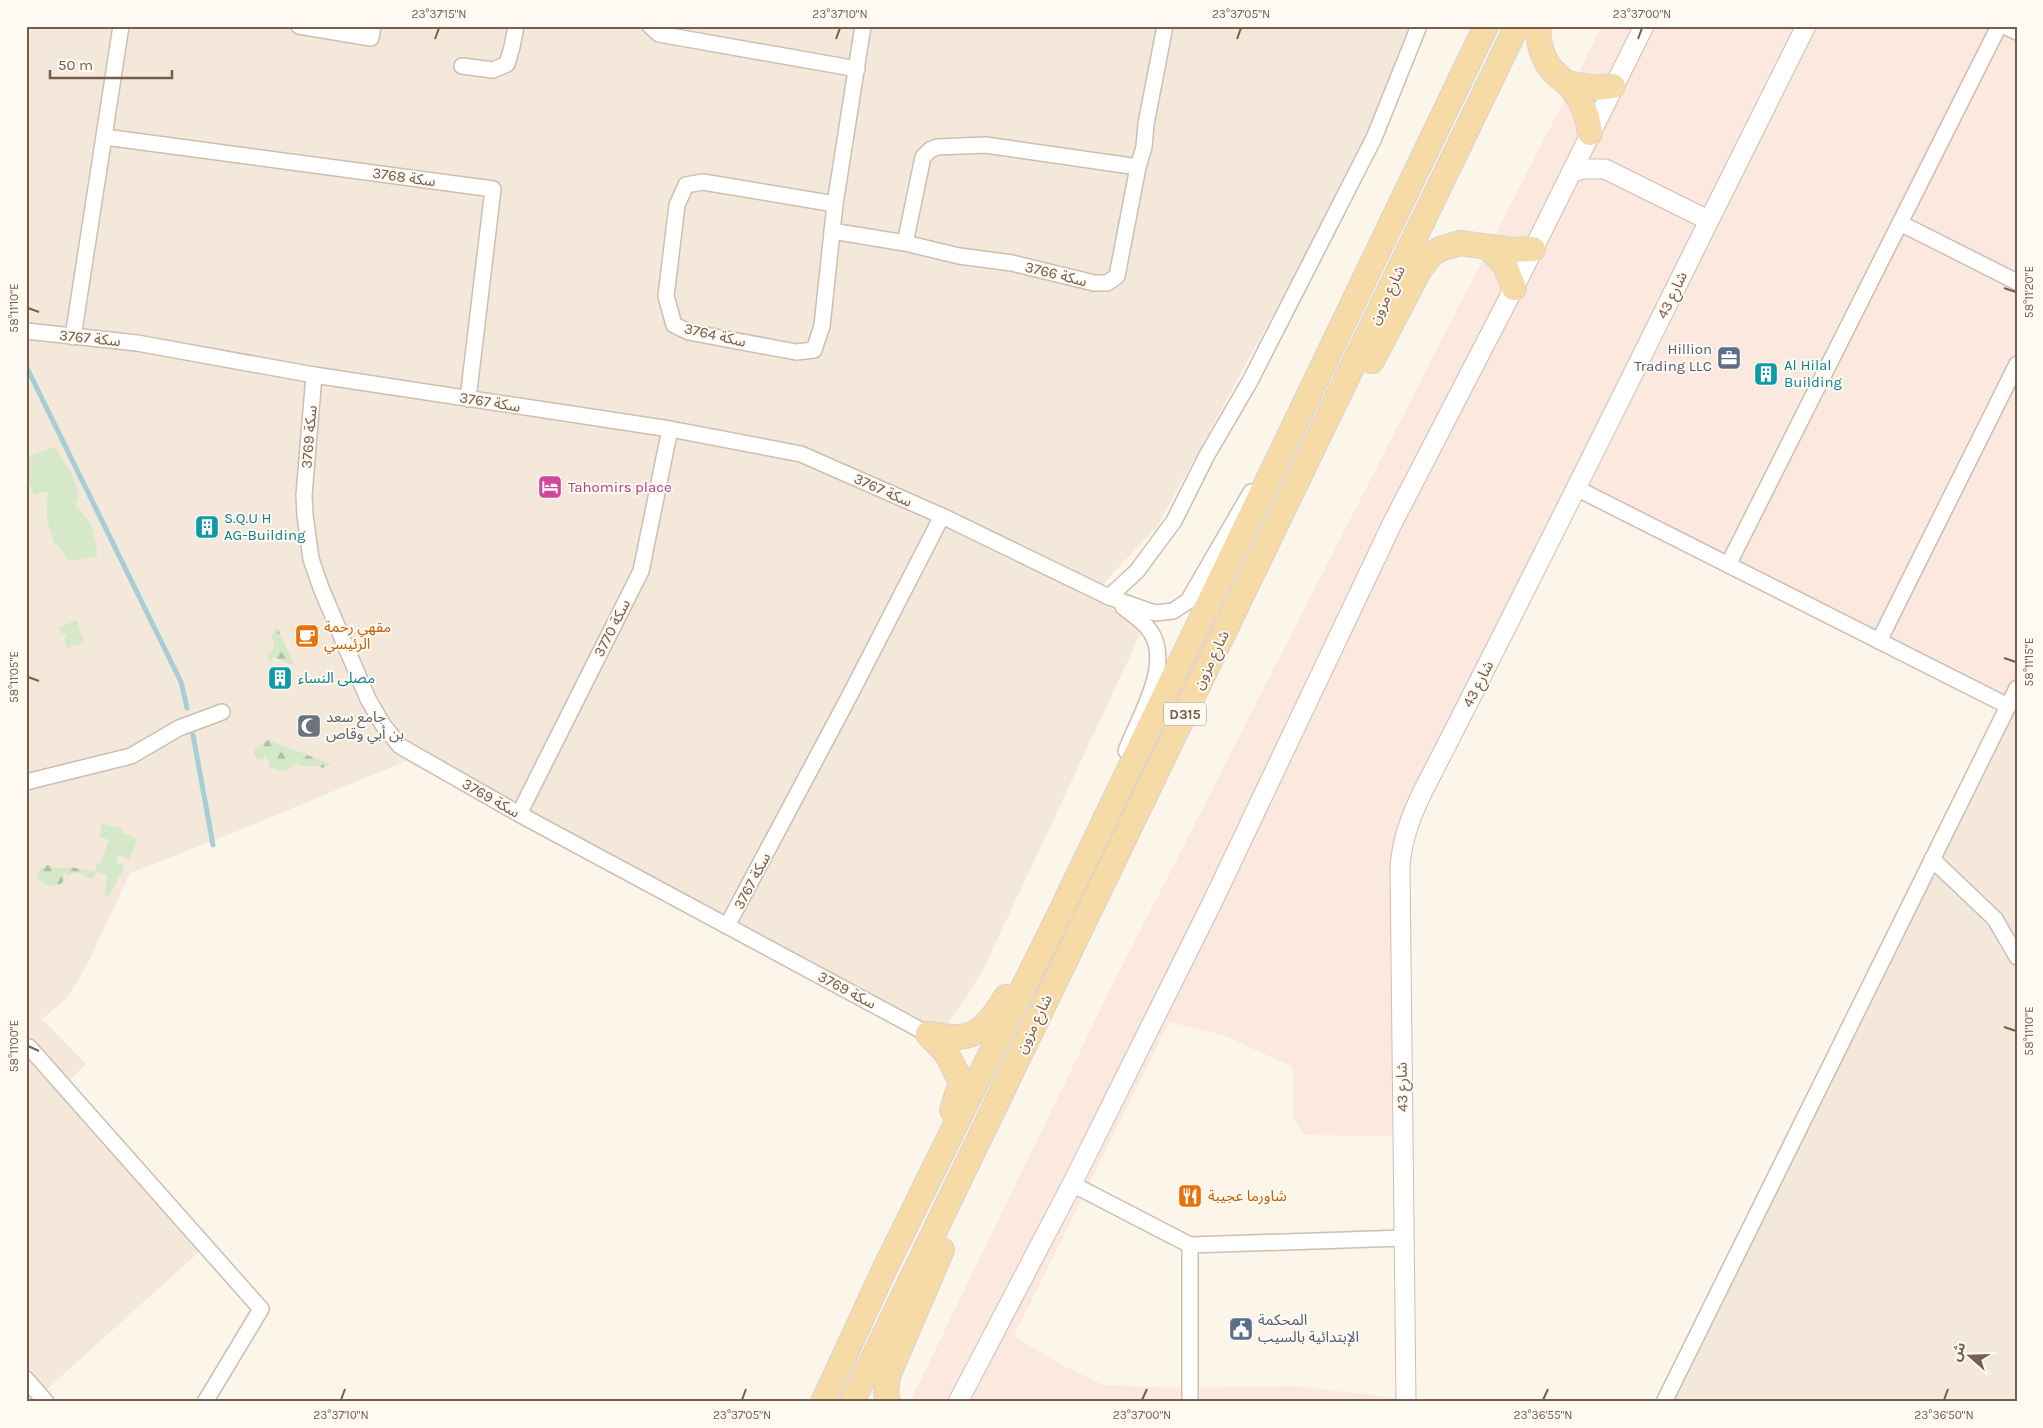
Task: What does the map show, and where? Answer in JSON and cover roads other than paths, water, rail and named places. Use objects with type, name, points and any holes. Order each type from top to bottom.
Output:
[{"type":"main road","name":"شارع مزون","points":[[823,1402],[886,1266],[1063,907],[1486,26]]},
{"type":"main road","name":"شارع مزون","points":[[852,1402],[1517,26]]},
{"type":"main road","points":[[1539,26],[1543,54],[1556,74],[1566,83],[1583,106],[1590,133]]},
{"type":"main road","points":[[1566,83],[1595,88],[1614,86]]},
{"type":"main road","points":[[1304,466],[1330,442],[1424,262],[1440,249],[1460,243],[1511,250],[1533,248]]},
{"type":"main road","points":[[1488,247],[1505,265],[1514,288]]},
{"type":"main road","points":[[928,1034],[960,1038],[975,1033],[993,1019],[1063,907]]},
{"type":"main road","points":[[813,1402],[855,1318],[886,1266],[950,1114],[961,1082],[947,1054],[928,1034]]},
{"type":"main road","points":[[888,1402],[886,1392],[888,1376],[960,1207],[963,1195],[964,1169]]},
{"type":"street","points":[[73,337],[121,26]]},
{"type":"street","points":[[298,26],[372,32]]},
{"type":"street","points":[[462,66],[493,70],[507,64],[516,26]]},
{"type":"street","name":"سكة 3764","points":[[835,204],[703,182],[686,185],[677,205],[666,296],[674,325],[689,332],[796,352],[814,350],[822,326],[835,204],[863,26]]},
{"type":"street","name":"سكة 3766","points":[[832,231],[905,243],[959,256],[1012,263],[1094,283],[1107,283],[1117,276],[1138,167],[1144,147],[1146,124],[1165,26]]},
{"type":"street","points":[[1109,597],[1137,571],[1174,521],[1249,383],[1374,138],[1419,26]]},
{"type":"street","points":[[958,1402],[1072,1184],[1212,903],[1392,524],[1514,288],[1644,26]]},
{"type":"street","name":"شارع 43","points":[[1406,1402],[1400,876],[1402,848],[1410,818],[1522,598],[1708,220],[1806,26]]},
{"type":"street","points":[[1728,565],[1999,26]]},
{"type":"street","points":[[2004,26],[2017,32]]},
{"type":"street","points":[[655,30],[857,68]]},
{"type":"street","points":[[1590,133],[1605,169]]},
{"type":"street","name":"سكة 3768","points":[[105,137],[493,189],[468,399]]},
{"type":"street","points":[[905,243],[923,157],[930,150],[937,147],[986,145],[1138,167]]},
{"type":"street","points":[[1571,172],[1584,169],[1605,169],[1708,220]]},
{"type":"street","points":[[1900,223],[2017,282]]},
{"type":"street","name":"سكة 3767","points":[[26,331],[137,343],[314,375],[670,429],[801,454],[942,516],[1109,597]]},
{"type":"street","points":[[1879,641],[2017,364]]},
{"type":"street","name":"سكة 3769","points":[[314,375],[304,495],[304,515],[311,559],[368,699],[383,725],[400,746],[519,814],[928,1034]]},
{"type":"street","name":"سكة 3770","points":[[519,814],[641,571],[670,429]]},
{"type":"street","points":[[1109,597],[1154,613],[1172,611],[1188,601],[1248,496],[1276,462]]},
{"type":"street","points":[[1576,488],[2008,706]]},
{"type":"street","name":"سكة 3767","points":[[727,926],[850,695],[942,516]]},
{"type":"street","points":[[1109,597],[1147,627],[1153,635],[1159,654],[1157,674],[1125,756],[1114,798]]},
{"type":"street","points":[[1664,1402],[2017,688]]},
{"type":"street","points":[[26,782],[131,756],[179,728],[222,712]]},
{"type":"street","points":[[1932,860],[1995,920],[2017,957]]},
{"type":"street","points":[[29,1047],[261,1309],[204,1402]]},
{"type":"street","points":[[1072,1184],[1190,1245],[1404,1238]]},
{"type":"street","points":[[1190,1245],[1190,1402]]},
{"type":"street","points":[[26,1379],[46,1402]]},
{"type":"waterway","points":[[26,366],[181,682],[187,708]]},
{"type":"waterway","points":[[193,735],[213,845]]},
{"type":"place","name":"Hillion Trading LLC","points":[[1729,358]]},
{"type":"place","name":"Al Hilal Building","points":[[1766,374]]},
{"type":"place","name":"Tahomirs place","points":[[550,487]]},
{"type":"place","name":"S.Q.U H AG-Building","points":[[207,527]]},
{"type":"place","name":"مقهي رحمة الرئيسي","points":[[307,636]]},
{"type":"place","name":"مصلى النساء","points":[[280,678]]},
{"type":"place","name":"جامع سعد بن أبي وقاص","points":[[309,726]]},
{"type":"place","name":"شاورما عجيبة","points":[[1190,1196]]},
{"type":"place","name":"المحكمة الإبتدائية بالسيب","points":[[1241,1329]]}]
